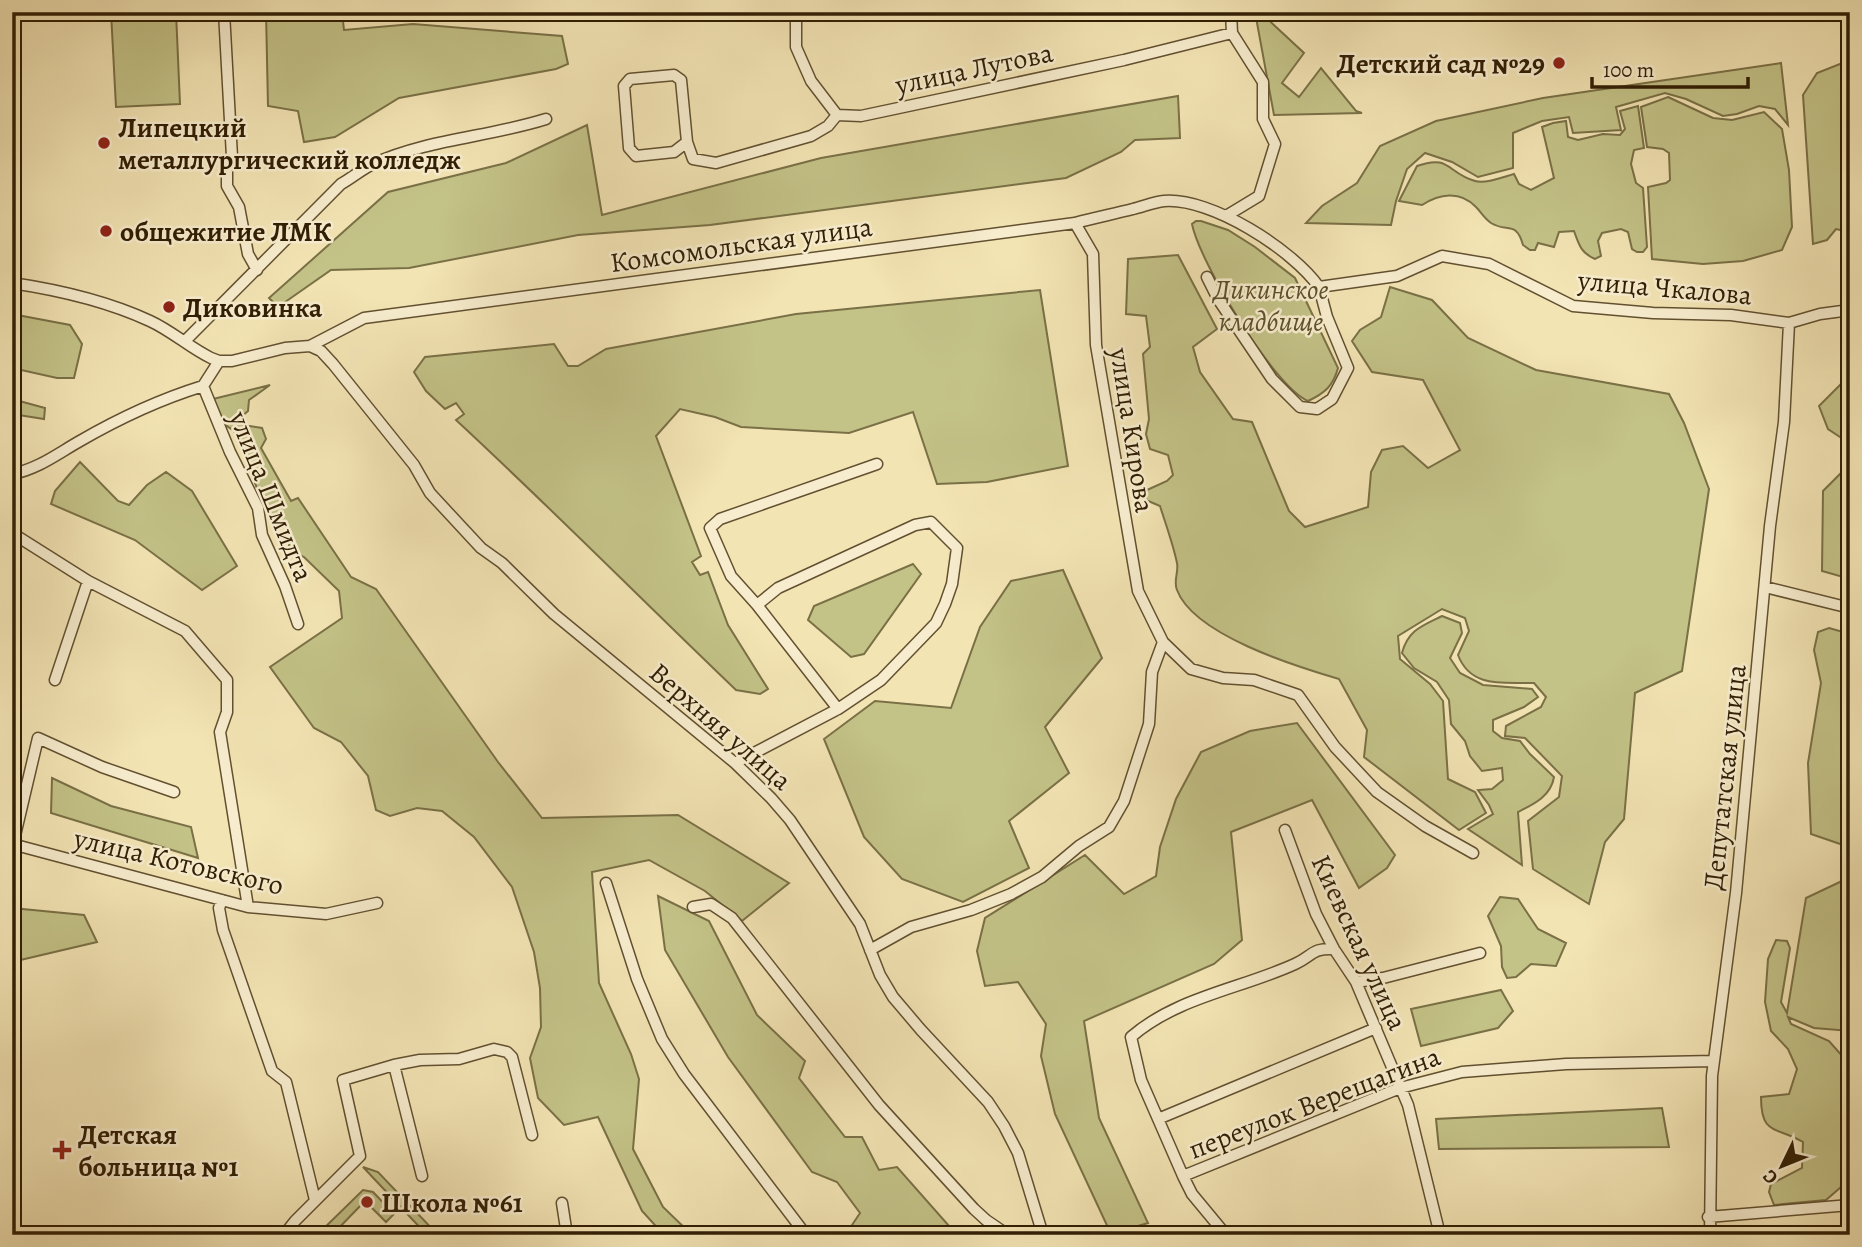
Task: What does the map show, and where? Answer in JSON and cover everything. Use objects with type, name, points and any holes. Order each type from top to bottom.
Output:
[{"type":"street","points":[[223,12],[232,157],[227,169],[228,186],[239,207],[248,254],[257,270]]},
{"type":"street","points":[[687,142],[674,152],[636,156],[629,148],[624,86],[631,79],[674,75],[681,80],[687,142],[693,159],[716,163],[811,136],[828,126],[837,115],[811,81],[796,47],[796,12]]},
{"type":"street","points":[[1208,276],[1218,299],[1272,379],[1300,407],[1317,410],[1332,399],[1348,368],[1319,287],[1308,271],[1288,253],[1226,216],[1259,196],[1275,144],[1263,119],[1263,82],[1232,33],[1231,12]]},
{"type":"street","name":"улица Лутова","points":[[837,115],[861,116],[1124,60],[1232,33]]},
{"type":"street","points":[[186,341],[341,184],[372,164],[434,143],[546,119]]},
{"type":"street","name":"Комсомольская улица","points":[[219,361],[232,361],[285,348],[310,346],[365,318],[1075,222],[1164,201],[1184,203],[1226,216]]},
{"type":"street","name":"улица Кирова","points":[[1075,222],[1093,254],[1096,345],[1138,591],[1163,642],[1191,669],[1223,678],[1254,680],[1298,695],[1335,747],[1377,792],[1425,826],[1473,853]]},
{"type":"street","name":"улица Чкалова","points":[[1319,287],[1397,276],[1442,256],[1489,264],[1573,306],[1653,313],[1731,315],[1789,323],[1820,314],[1850,310]]},
{"type":"street","points":[[12,283],[116,307],[151,321],[204,355],[219,361],[203,386],[174,395],[81,440],[51,460],[24,472],[12,474]]},
{"type":"street","name":"Депутатская улица","points":[[1710,1235],[1708,1217],[1714,1061],[1736,893],[1770,526],[1784,422],[1789,323]]},
{"type":"street","name":"Верхняя улица","points":[[310,346],[321,351],[333,363],[414,465],[430,493],[481,548],[502,564],[554,614],[735,763],[771,797],[790,820],[860,924],[880,975],[893,997],[988,1101],[1004,1126],[1018,1153],[1043,1235]]},
{"type":"street","name":"улица Шмидта","points":[[203,386],[230,452],[258,508],[262,535],[285,586],[298,624]]},
{"type":"street","points":[[838,709],[731,576],[710,528],[720,520],[877,464]]},
{"type":"street","points":[[735,763],[838,709],[881,680],[936,623],[952,584],[957,548],[931,522],[915,525],[778,588],[757,605]]},
{"type":"street","points":[[12,533],[88,581],[185,631],[228,680],[227,712],[220,732],[248,907]]},
{"type":"street","points":[[55,680],[88,581]]},
{"type":"street","points":[[1765,587],[1850,608]]},
{"type":"street","points":[[870,950],[911,927],[971,910],[1011,894],[1042,877],[1080,846],[1109,827],[1124,801],[1149,724],[1152,672],[1163,642]]},
{"type":"street","points":[[13,844],[38,738],[102,767],[174,792]]},
{"type":"street","name":"Киевская улица","points":[[1285,830],[1316,914],[1334,949],[1356,982],[1408,1105],[1440,1235]]},
{"type":"street","name":"улица Котовского","points":[[13,844],[248,907],[326,914],[377,903]]},
{"type":"street","points":[[606,884],[637,979],[662,1039],[684,1074],[806,1235]]},
{"type":"street","points":[[222,900],[219,908],[223,930],[272,1071],[286,1082],[315,1200]]},
{"type":"street","points":[[693,907],[711,904],[732,918],[879,1105],[974,1209],[1009,1235]]},
{"type":"street","points":[[1226,1235],[1192,1194],[1183,1176],[1141,1080],[1131,1037],[1143,1026],[1174,1008],[1297,964],[1319,949],[1334,949]]},
{"type":"street","points":[[1356,982],[1383,978],[1480,953]]},
{"type":"street","points":[[1158,1119],[1376,1028]]},
{"type":"street","points":[[284,1235],[359,1156],[343,1080],[420,1060],[459,1059],[494,1049],[508,1052],[512,1057],[532,1135]]},
{"type":"street","name":"переулок Верещагина","points":[[1183,1176],[1400,1088],[1462,1072],[1566,1064],[1714,1061]]},
{"type":"street","points":[[394,1065],[422,1177]]},
{"type":"street","points":[[562,1203],[567,1235]]},
{"type":"street","points":[[1708,1217],[1850,1205]]},
{"type":"green space","points":[[111,12],[176,12],[180,104],[116,107]]},
{"type":"green space","points":[[266,12],[342,12],[344,30],[413,24],[562,36],[568,64],[556,69],[399,98],[335,137],[304,142],[298,111],[268,106]]},
{"type":"green space","points":[[1255,12],[1260,12],[1304,53],[1282,83],[1299,97],[1321,68],[1356,111],[1362,113],[1274,115]]},
{"type":"green space","points":[[1850,60],[1850,237],[1845,231],[1836,229],[1827,240],[1813,244],[1803,95],[1817,73]]},
{"type":"green space","points":[[1781,63],[1788,125],[1775,109],[1759,106],[1723,116],[1686,99],[1665,93],[1616,107],[1621,130],[1573,133],[1569,117],[1542,121],[1513,133],[1513,168],[1478,177],[1452,162],[1425,153],[1407,169],[1391,225],[1306,223],[1322,206],[1357,183],[1380,146],[1436,121],[1543,98]]},
{"type":"green space","points":[[1178,96],[1180,138],[1135,140],[1121,152],[1066,178],[710,225],[578,235],[409,268],[331,270],[278,307],[269,298],[388,192],[506,163],[587,125],[602,215],[821,158]]},
{"type":"green space","points":[[1668,97],[1713,118],[1732,120],[1764,112],[1782,129],[1789,170],[1792,227],[1782,250],[1743,261],[1703,264],[1652,259],[1648,187],[1670,180],[1669,153],[1663,149],[1647,147],[1641,107]]},
{"type":"green space","points":[[1638,106],[1644,148],[1634,150],[1631,164],[1636,183],[1643,188],[1647,247],[1643,252],[1632,249],[1628,232],[1621,229],[1602,233],[1598,241],[1601,256],[1595,259],[1584,251],[1574,231],[1559,232],[1554,247],[1538,243],[1535,250],[1530,250],[1523,245],[1517,232],[1491,223],[1463,198],[1442,196],[1422,205],[1399,201],[1417,166],[1436,162],[1479,182],[1514,174],[1519,184],[1531,190],[1554,178],[1542,127],[1566,121],[1568,137],[1578,140],[1603,134],[1620,135],[1625,129],[1620,111]]},
{"type":"green space","name":"Дикинское кладбище","points":[[1196,221],[1228,230],[1295,278],[1338,368],[1334,380],[1324,392],[1308,401],[1294,391],[1258,349],[1208,265],[1192,224]]},
{"type":"green space","points":[[1178,255],[1217,329],[1193,347],[1200,372],[1233,419],[1252,422],[1289,511],[1305,527],[1368,507],[1371,472],[1382,450],[1403,446],[1428,468],[1460,450],[1423,380],[1372,372],[1352,341],[1360,330],[1381,317],[1390,287],[1432,300],[1468,338],[1536,370],[1669,394],[1684,423],[1709,489],[1682,671],[1635,693],[1624,819],[1605,842],[1589,904],[1533,869],[1528,821],[1559,797],[1562,776],[1525,738],[1505,736],[1506,726],[1541,707],[1546,697],[1534,683],[1500,683],[1480,679],[1471,674],[1458,655],[1469,631],[1465,618],[1442,609],[1398,636],[1400,659],[1430,684],[1443,701],[1448,779],[1475,792],[1486,813],[1459,830],[1364,757],[1367,730],[1339,679],[1273,657],[1224,635],[1187,606],[1176,587],[1177,563],[1160,506],[1146,500],[1147,490],[1167,481],[1173,475],[1168,455],[1150,449],[1146,434],[1149,419],[1143,354],[1150,347],[1146,316],[1126,314],[1128,259]]},
{"type":"green space","points":[[1040,290],[1068,466],[987,482],[937,484],[913,412],[849,433],[741,427],[715,417],[680,409],[656,436],[701,556],[692,562],[700,575],[708,572],[728,625],[768,689],[760,694],[736,690],[456,420],[464,414],[456,403],[445,409],[426,391],[414,372],[425,357],[554,344],[568,366],[578,366],[606,349],[796,314]]},
{"type":"green space","points":[[12,314],[70,325],[82,344],[74,378],[57,378],[12,368]]},
{"type":"green space","points":[[1850,361],[1850,456],[1846,441],[1828,429],[1819,406],[1847,378]]},
{"type":"green space","points":[[270,385],[249,400],[248,411],[241,417],[243,425],[262,428],[266,439],[261,448],[291,501],[298,498],[351,577],[376,589],[498,762],[542,818],[678,815],[789,883],[742,921],[705,891],[649,860],[592,872],[599,983],[631,1054],[639,1079],[633,1149],[663,1207],[692,1235],[664,1235],[642,1211],[598,1117],[564,1125],[538,1098],[530,1058],[541,1027],[540,988],[534,952],[512,887],[474,837],[442,811],[417,808],[390,816],[376,810],[368,776],[341,742],[314,728],[270,667],[342,618],[339,591],[304,557],[289,550],[289,528],[269,518],[234,431],[224,424],[213,399]]},
{"type":"green space","points":[[12,399],[45,408],[44,419],[12,414]]},
{"type":"green space","points":[[80,462],[118,501],[129,505],[147,485],[166,472],[192,491],[237,566],[202,590],[135,540],[51,504],[55,491]]},
{"type":"green space","points":[[1850,464],[1850,579],[1822,571],[1823,491]]},
{"type":"green space","points":[[913,564],[921,574],[864,654],[851,657],[808,620],[814,606]]},
{"type":"green space","points":[[1063,570],[1102,658],[1045,727],[1069,773],[1009,821],[1029,868],[963,902],[902,879],[864,837],[824,739],[875,701],[951,708],[980,627],[1011,581]]},
{"type":"green space","points":[[1442,616],[1460,623],[1462,633],[1450,658],[1460,673],[1483,685],[1532,689],[1538,697],[1524,707],[1493,720],[1493,731],[1502,738],[1520,741],[1554,777],[1546,794],[1518,812],[1522,865],[1468,829],[1493,814],[1478,790],[1492,789],[1503,780],[1502,768],[1482,771],[1470,756],[1465,741],[1451,724],[1449,700],[1437,682],[1414,668],[1402,653],[1412,634]]},
{"type":"green space","points":[[1829,628],[1850,634],[1850,1031],[1814,1028],[1788,1017],[1791,1024],[1829,1041],[1844,1058],[1849,1180],[1826,1200],[1774,1205],[1769,1192],[1771,1184],[1802,1168],[1803,1142],[1767,1124],[1762,1109],[1761,1097],[1789,1094],[1797,1069],[1788,1049],[1771,1031],[1765,1002],[1768,959],[1776,940],[1787,941],[1790,948],[1781,1002],[1787,1013],[1806,898],[1842,881],[1846,846],[1811,834],[1808,763],[1821,683],[1814,650],[1818,632]]},
{"type":"green space","points":[[1297,723],[1395,855],[1387,868],[1359,888],[1312,800],[1231,832],[1242,940],[1214,964],[1084,1021],[1099,1118],[1148,1223],[1111,1234],[1055,1114],[1041,1056],[1046,1024],[1018,982],[985,986],[977,951],[985,918],[1085,855],[1124,894],[1156,876],[1160,847],[1176,799],[1201,752],[1250,731]]},
{"type":"green space","points":[[52,778],[111,806],[191,827],[198,858],[51,813]]},
{"type":"green space","points":[[658,896],[709,921],[757,1015],[805,1061],[799,1078],[845,1137],[862,1137],[879,1170],[897,1167],[957,1235],[862,1235],[852,1225],[860,1213],[837,1182],[812,1172],[728,1057],[665,950]]},
{"type":"green space","points":[[1500,897],[1518,899],[1538,929],[1566,943],[1556,966],[1531,964],[1516,977],[1507,978],[1502,967],[1501,946],[1488,916]]},
{"type":"green space","points":[[12,908],[84,915],[97,942],[12,962]]},
{"type":"green space","points":[[1501,990],[1513,1011],[1498,1028],[1421,1046],[1411,1009]]},
{"type":"green space","points":[[1662,1108],[1669,1147],[1439,1149],[1436,1119]]},
{"type":"green space","points":[[363,1167],[378,1172],[438,1235],[427,1235]]},
{"type":"green space","points":[[363,1190],[373,1192],[394,1214],[386,1222],[365,1201],[332,1235],[317,1235]]},
{"type":"place","name":"Детский сад №29","points":[[1559,63]]},
{"type":"place","name":"Липецкий металлургический колледж","points":[[104,143]]},
{"type":"place","name":"общежитие ЛМК","points":[[106,231]]},
{"type":"place","name":"Диковинка","points":[[169,307]]},
{"type":"place","name":"Детская больница №1","points":[[62,1150]]},
{"type":"place","name":"Школа №61","points":[[367,1202]]}]
